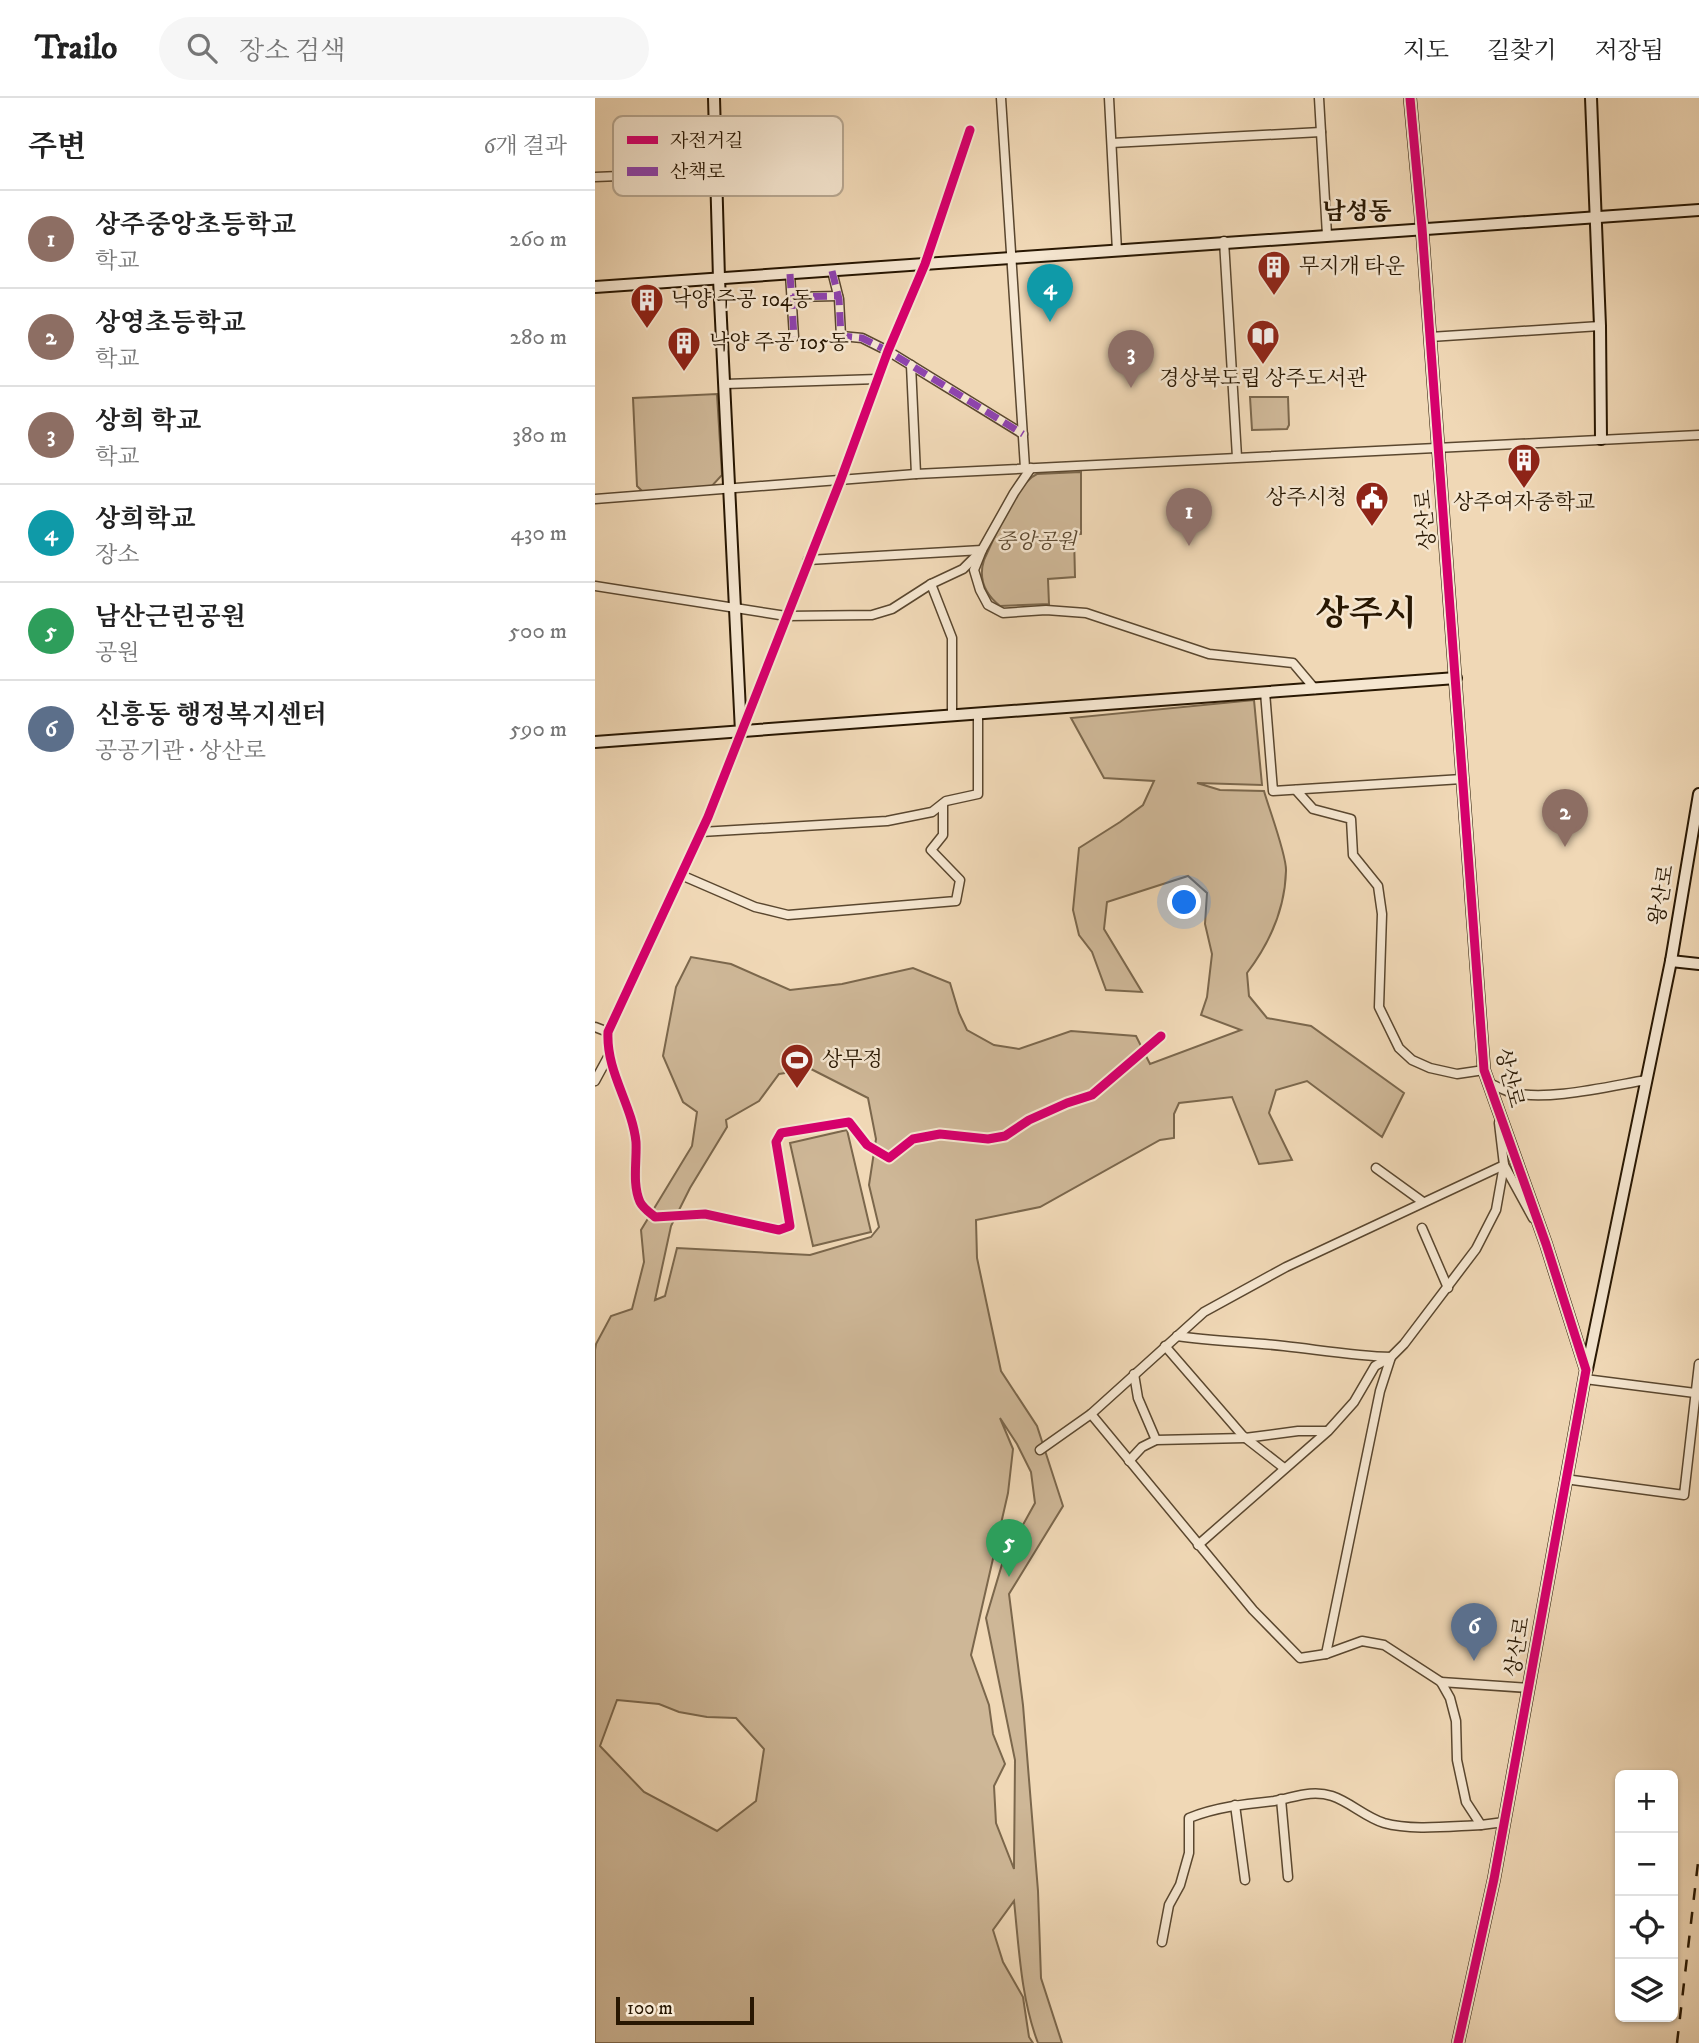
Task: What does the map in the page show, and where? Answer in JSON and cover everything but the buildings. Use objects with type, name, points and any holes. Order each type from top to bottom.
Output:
[{"type":"street","points":[[714,98],[714,116]]},
{"type":"street","points":[[1001,98],[1023,434],[1028,468],[982,550],[974,570],[980,590],[988,605],[1003,612],[1046,610],[1086,613],[1209,654],[1293,663],[1315,689]]},
{"type":"street","points":[[1109,98],[1117,251]]},
{"type":"street","points":[[1319,98],[1327,234]]},
{"type":"street","name":"상산로","points":[[1410,98],[1484,1070],[1546,1244],[1586,1370],[1494,1879],[1458,2043]]},
{"type":"street","points":[[1591,98],[1600,326],[1601,439]]},
{"type":"street","points":[[970,130],[925,264],[888,351],[841,479],[701,832],[608,1032],[608,1057],[631,1120],[636,1143],[635,1165],[639,1200],[643,1208],[655,1217],[705,1214],[779,1230],[790,1226],[776,1142],[781,1133],[849,1122],[867,1146],[889,1158],[913,1139],[940,1134],[988,1139],[1005,1136],[1029,1120],[1092,1095],[1161,1036]]},
{"type":"street","points":[[1112,143],[1321,132]]},
{"type":"street","points":[[595,177],[613,176]]},
{"type":"street","points":[[717,196],[741,732]]},
{"type":"street","points":[[595,287],[1699,210]]},
{"type":"street","points":[[1224,242],[1237,457]]},
{"type":"street","points":[[832,271],[838,296],[841,336],[862,338],[888,351],[1023,434]]},
{"type":"street","points":[[790,274],[795,337]]},
{"type":"street","points":[[792,297],[838,296]]},
{"type":"street","points":[[1430,337],[1600,326]]},
{"type":"street","points":[[911,365],[916,474]]},
{"type":"street","points":[[725,384],[878,379]]},
{"type":"street","points":[[595,499],[916,474],[1699,435]]},
{"type":"street","points":[[808,560],[982,550]]},
{"type":"street","points":[[595,586],[786,616],[872,615],[892,609],[930,584],[963,569],[982,550]]},
{"type":"street","points":[[930,584],[952,638],[952,716]]},
{"type":"street","points":[[595,742],[1456,678]]},
{"type":"street","points":[[1265,692],[1273,791],[1462,779]]},
{"type":"street","points":[[701,832],[887,821],[932,812],[946,801],[978,794],[978,714]]},
{"type":"street","points":[[1296,790],[1314,809],[1351,819],[1353,855],[1378,886],[1382,914],[1379,1007],[1399,1048],[1412,1060],[1430,1068],[1457,1074],[1484,1070]]},
{"type":"street","name":"왕산로","points":[[1585,1379],[1671,961],[1699,794]]},
{"type":"street","points":[[681,874],[755,907],[788,915],[956,901],[961,880],[931,850],[943,835],[943,804]]},
{"type":"street","points":[[1671,961],[1699,964]]},
{"type":"street","points":[[595,1027],[608,1032]]},
{"type":"street","points":[[595,1081],[608,1057]]},
{"type":"street","points":[[1489,1083],[1511,1093],[1541,1094],[1582,1091],[1646,1080]]},
{"type":"street","points":[[1198,1545],[1328,1430],[1354,1402],[1375,1366],[1391,1357],[1448,1288],[1476,1249],[1496,1210],[1504,1165],[1498,1113]]},
{"type":"street","points":[[1040,1450],[1091,1414],[1204,1312],[1286,1267],[1504,1165]]},
{"type":"street","points":[[1504,1165],[1546,1244]]},
{"type":"street","points":[[1376,1168],[1423,1202]]},
{"type":"street","points":[[1422,1228],[1448,1288]]},
{"type":"street","points":[[1177,1336],[1357,1356],[1391,1357]]},
{"type":"street","points":[[1165,1346],[1245,1438],[1284,1468]]},
{"type":"street","points":[[1326,1654],[1380,1391],[1391,1357]]},
{"type":"street","points":[[1565,1479],[1683,1494],[1699,1364]]},
{"type":"street","points":[[1134,1374],[1138,1398],[1156,1440]]},
{"type":"street","points":[[1585,1379],[1695,1393]]},
{"type":"street","points":[[1091,1414],[1253,1610],[1300,1658],[1326,1654],[1362,1641],[1384,1645],[1441,1682],[1450,1698],[1456,1721],[1457,1760],[1466,1802],[1481,1825]]},
{"type":"street","points":[[1129,1461],[1142,1447],[1156,1440],[1245,1438],[1328,1430]]},
{"type":"street","points":[[1441,1682],[1528,1688]]},
{"type":"street","points":[[1162,1942],[1169,1905],[1180,1885],[1189,1853],[1189,1818],[1235,1805],[1310,1793],[1332,1796],[1362,1814],[1386,1824],[1423,1827],[1504,1822]]},
{"type":"street","points":[[1281,1799],[1288,1877]]},
{"type":"street","points":[[1235,1805],[1245,1880]]},
{"type":"green space","points":[[717,394],[722,475],[710,488],[643,492],[637,486],[633,398]]},
{"type":"green space","points":[[1250,397],[1288,397],[1287,429],[1252,430]]},
{"type":"green space","name":"중앙공원","points":[[1081,472],[1081,534],[1074,535],[1075,577],[1048,579],[1049,604],[1000,606],[984,586],[982,567],[1006,512],[1021,488],[1037,474]]},
{"type":"green space","points":[[1254,700],[1262,785],[1197,783],[1220,790],[1264,791],[1284,855],[1286,871],[1283,899],[1269,938],[1247,973],[1249,996],[1267,1018],[1311,1026],[1404,1093],[1382,1137],[1307,1081],[1276,1090],[1269,1113],[1292,1160],[1259,1164],[1232,1097],[1179,1103],[1174,1114],[1174,1138],[1160,1140],[1040,1207],[976,1220],[977,1258],[1001,1371],[1037,1426],[1063,1506],[1009,1594],[1023,1705],[1038,1891],[1041,1978],[1062,2043],[1038,2043],[1032,2026],[1021,1973],[1014,1901],[993,1930],[1003,1962],[1023,1997],[1029,2037],[1033,2043],[595,2043],[595,1350],[611,1316],[632,1309],[644,1262],[641,1230],[692,1146],[697,1112],[683,1102],[663,1056],[676,987],[691,957],[731,964],[790,990],[842,984],[913,968],[950,983],[967,1030],[994,1045],[1019,1049],[1071,1031],[1136,1036],[1150,1064],[1241,1030],[1201,1015],[1207,997],[1212,954],[1205,924],[1207,893],[1188,876],[1107,902],[1104,929],[1142,992],[1106,990],[1092,952],[1079,935],[1073,910],[1079,848],[1143,805],[1154,781],[1104,778],[1071,718]],"holes":[[[811,1069],[868,1098],[876,1139],[869,1185],[879,1227],[871,1237],[810,1255],[677,1248],[665,1296],[655,1300],[671,1226],[690,1188],[727,1127],[726,1120],[759,1101],[779,1074]],[[1000,1418],[1031,1472],[1035,1503],[1003,1561],[986,1618],[1015,1760],[1014,1869],[996,1823],[994,1786],[1005,1764],[993,1734],[989,1705],[971,1655],[1008,1493],[1013,1449]],[[617,1700],[659,1704],[679,1712],[707,1717],[736,1718],[764,1749],[756,1801],[717,1831],[644,1792],[600,1746]]]},
{"type":"green space","points":[[847,1130],[871,1232],[813,1246],[790,1143]]},
{"type":"railway","points":[[1677,2043],[1699,1854]]},
{"type":"marked path","points":[[832,271],[839,299],[841,336],[862,338],[888,351],[1023,434]]},
{"type":"marked path","points":[[790,274],[794,337]]},
{"type":"marked path","points":[[792,297],[838,296]]},
{"type":"cycle path","points":[[1410,98],[1484,1070],[1546,1244],[1586,1370],[1494,1879],[1458,2043]]},
{"type":"cycle path","points":[[970,130],[925,264],[888,351],[841,479],[708,817],[608,1032],[611,1061],[634,1128],[635,1180],[640,1202],[655,1217],[705,1214],[779,1230],[790,1226],[776,1142],[781,1133],[849,1122],[867,1145],[889,1158],[913,1139],[940,1134],[988,1139],[1005,1136],[1029,1120],[1092,1095],[1161,1036]]},
{"type":"place","name":"무지개 타운","points":[[1274,297]]},
{"type":"place","name":"상희학교","points":[[1050,322]]},
{"type":"place","name":"낙양 주공 104동","points":[[647,330]]},
{"type":"place","name":"경상북도립 상주도서관","points":[[1263,366]]},
{"type":"place","name":"낙양 주공 105동","points":[[684,373]]},
{"type":"place","name":"상희 학교","points":[[1131,388]]},
{"type":"place","name":"상주여자중학교","points":[[1524,490]]},
{"type":"place","name":"상주시청","points":[[1372,528]]},
{"type":"place","name":"상주중앙초등학교","points":[[1189,546]]},
{"type":"place","name":"상영초등학교","points":[[1565,847]]},
{"type":"place","name":"상무정","points":[[797,1090]]},
{"type":"place","name":"남산근린공원","points":[[1009,1577]]},
{"type":"place","name":"신흥동 행정복지센터","points":[[1474,1661]]},
{"type":"district","name":"남성동","points":[[1357,212]]},
{"type":"district","name":"상주시","points":[[1366,615]]}]
